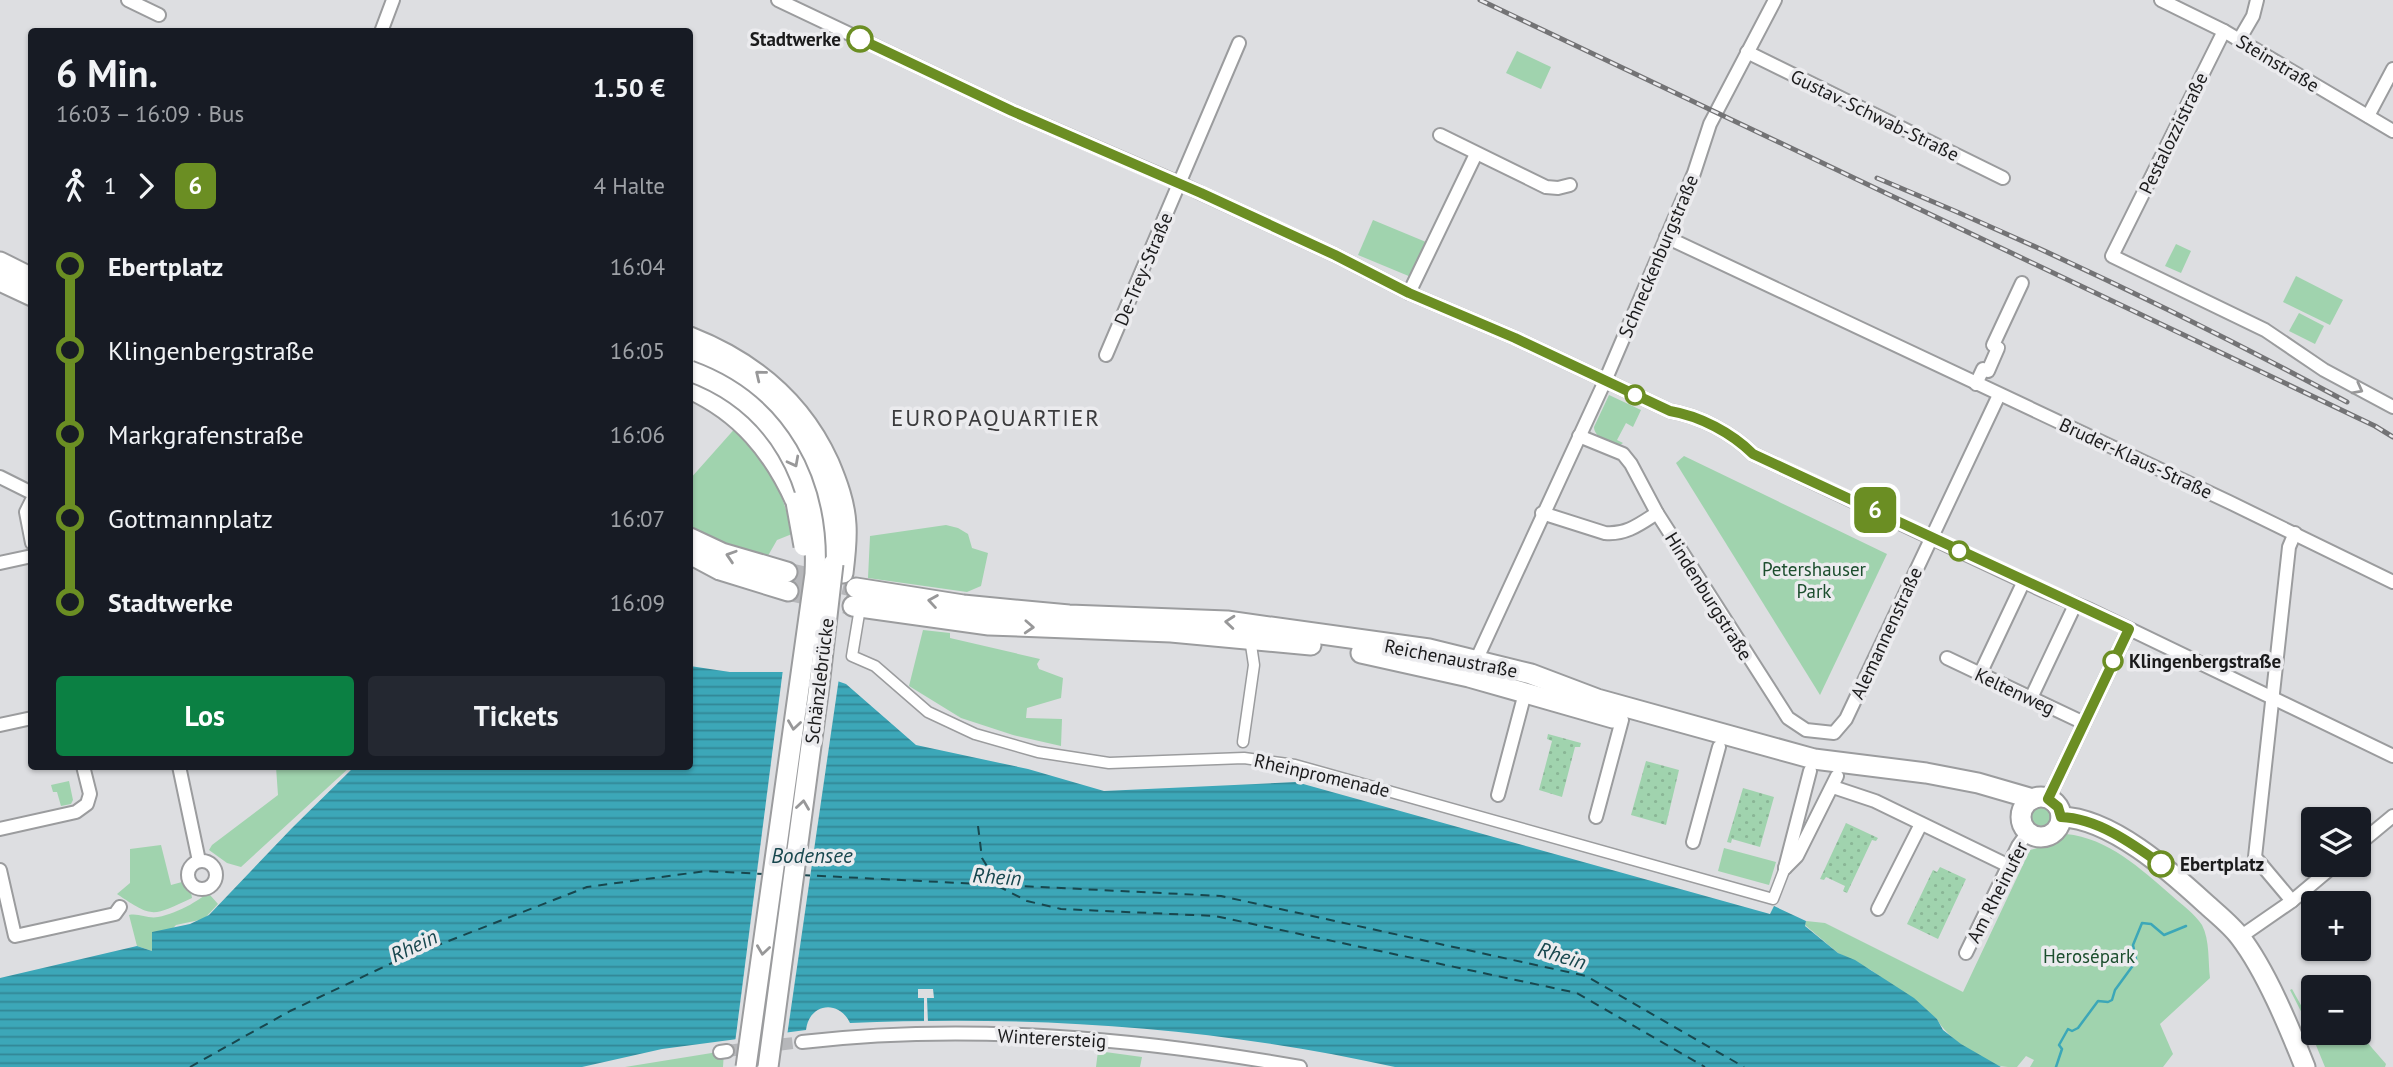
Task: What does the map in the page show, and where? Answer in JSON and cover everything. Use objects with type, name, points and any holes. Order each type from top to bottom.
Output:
[{"type":"main road","points":[[0,262],[28,276]]},
{"type":"main road","points":[[0,281],[28,294]]},
{"type":"main road","points":[[693,338],[749,366],[785,397],[815,435],[838,485],[846,522],[845,558],[831,662],[819,686]]},
{"type":"main road","name":"Schänzlebrücke","points":[[693,356],[727,373],[767,402],[796,436],[819,477],[828,506],[832,535],[832,564],[819,686],[768,1067]]},
{"type":"main road","name":"Schänzlebrücke","points":[[693,372],[718,384],[745,402],[779,438],[795,463],[811,506],[815,530],[815,574],[746,1067]]},
{"type":"main road","points":[[695,392],[724,408],[750,430],[770,454],[788,485],[802,526],[805,548],[803,589],[810,609]]},
{"type":"main road","points":[[693,539],[783,577],[761,584],[720,570],[693,556]]},
{"type":"main road","name":"Reichenaustraße","points":[[857,600],[1069,615],[1195,619],[1270,626],[1429,649],[1525,693],[1810,771],[1835,782],[1927,786],[2010,803],[2035,803]]},
{"type":"main road","name":"Reichenaustraße","points":[[1472,668],[1541,677],[1597,699],[1814,759],[1926,773],[1978,783],[2035,803]]},
{"type":"main road","points":[[1525,693],[1532,681],[1541,677]]},
{"type":"main road","points":[[2035,803],[2058,807],[2061,817],[2055,831],[2047,836],[2028,832],[2021,820],[2035,803]]},
{"type":"main road","points":[[2061,817],[2071,817],[2115,834],[2163,865],[2240,937],[2267,984],[2305,1067]]},
{"type":"street","points":[[128,0],[159,15]]},
{"type":"street","points":[[382,28],[393,0]]},
{"type":"street","points":[[778,0],[1024,117],[1178,183],[1335,255],[1409,293],[1515,338],[1670,411],[1683,413],[1737,439],[1753,454],[2024,582],[2090,610],[2393,756]]},
{"type":"street","name":"Schneckenburgstraße","points":[[1472,668],[1605,381],[1693,173],[1707,131],[1775,0]]},
{"type":"street","name":"Steinstraße","points":[[2161,0],[2239,40],[2393,131]]},
{"type":"street","points":[[2239,40],[2253,16],[2257,0]]},
{"type":"street","name":"Pestalozzistraße","points":[[2224,32],[2112,256],[2265,330],[2324,370],[2393,407]]},
{"type":"street","name":"De-Trey-Straße","points":[[1106,355],[1239,43]]},
{"type":"street","name":"Gustav-Schwab-Straße","points":[[1747,52],[2003,178]]},
{"type":"street","points":[[2368,116],[2393,69]]},
{"type":"street","points":[[1440,135],[1546,187],[1570,185]]},
{"type":"street","points":[[1409,293],[1476,154]]},
{"type":"street","name":"Bruder-Klaus-Straße","points":[[1666,237],[2295,533],[2393,582]]},
{"type":"street","points":[[1976,384],[1983,369],[1988,371],[1998,348],[1993,345],[2022,283]]},
{"type":"street","name":"Alemannenstraße","points":[[1846,719],[1999,395]]},
{"type":"street","name":"Hindenburgstraße","points":[[1579,436],[1623,454],[1657,513],[1788,718],[1806,730],[1834,733],[1846,719]]},
{"type":"street","points":[[0,477],[28,491]]},
{"type":"street","points":[[1542,513],[1616,534],[1657,513]]},
{"type":"street","points":[[2292,901],[2255,857],[2289,547],[2295,533]]},
{"type":"street","points":[[0,563],[28,556]]},
{"type":"street","points":[[1980,674],[2024,582]]},
{"type":"street","name":"Rheinpromenade","points":[[857,600],[852,656],[875,666],[928,712],[975,734],[1038,752],[1110,763],[1244,758],[1295,765],[1773,899],[1785,868]]},
{"type":"street","points":[[2031,698],[2075,605]]},
{"type":"street","points":[[2035,803],[2084,723],[2129,629]]},
{"type":"street","points":[[1243,742],[1254,665],[1251,645]]},
{"type":"street","name":"Keltenweg","points":[[1947,658],[2084,723]]},
{"type":"street","points":[[1498,795],[1525,693]]},
{"type":"street","points":[[0,725],[28,719]]},
{"type":"street","points":[[1596,817],[1622,720]]},
{"type":"street","points":[[1693,842],[1719,747]]},
{"type":"street","points":[[0,829],[76,811],[87,804],[90,794],[84,770]]},
{"type":"street","points":[[180,770],[199,861]]},
{"type":"street","points":[[1785,868],[1810,771]]},
{"type":"street","points":[[1785,868],[1797,856],[1835,782],[2009,866]]},
{"type":"street","points":[[1801,807],[1820,812]]},
{"type":"street","points":[[2371,834],[2393,816]]},
{"type":"street","points":[[1878,909],[1921,824]]},
{"type":"street","name":"Am Rheinufer","points":[[1966,953],[2021,840],[2028,832]]},
{"type":"street","points":[[0,870],[15,936],[115,914],[120,907]]},
{"type":"street","points":[[2240,937],[2292,901],[2321,877]]},
{"type":"street","name":"Winterersteig","points":[[802,1042],[926,1034],[1032,1034],[1195,1051],[1300,1067]]},
{"type":"green space","points":[[1517,51],[1551,67],[1541,89],[1506,73]]},
{"type":"green space","points":[[1373,220],[1426,242],[1411,277],[1358,255]]},
{"type":"green space","points":[[2176,244],[2191,251],[2181,273],[2165,266]]},
{"type":"green space","points":[[2296,276],[2343,300],[2330,325],[2283,302]]},
{"type":"green space","points":[[2299,313],[2324,326],[2315,344],[2289,331]]},
{"type":"green space","points":[[1609,395],[1641,410],[1633,427],[1626,423],[1617,440],[1623,443],[1620,445],[1604,439],[1597,434],[1594,427]]},
{"type":"green space","points":[[738,425],[757,450],[779,489],[792,534],[777,540],[765,561],[693,533],[693,476]]},
{"type":"green space","name":"Petershauser Park","points":[[1684,456],[1887,554],[1820,695],[1676,463]]},
{"type":"green space","points":[[946,525],[968,534],[972,548],[988,553],[981,586],[967,592],[868,578],[870,536]]},
{"type":"green space","points":[[923,630],[950,633],[950,638],[1040,659],[1037,664],[1039,669],[1063,678],[1061,698],[1027,708],[1026,718],[1062,719],[1061,746],[1013,735],[961,718],[909,686]]},
{"type":"green space","points":[[1548,734],[1581,743],[1580,747],[1575,747],[1562,797],[1539,790],[1552,741],[1547,739]]},
{"type":"green space","points":[[1646,761],[1679,770],[1666,825],[1631,815]]},
{"type":"green space","points":[[276,770],[347,770],[241,867],[227,863],[209,850],[212,845],[278,795]]},
{"type":"green space","points":[[69,781],[73,800],[71,804],[61,806],[57,792],[53,792],[51,785]]},
{"type":"green space","points":[[1743,788],[1774,797],[1760,847],[1732,839],[1731,843],[1727,842]]},
{"type":"green space","points":[[2037,807],[2045,807],[2051,817],[2045,827],[2037,827],[2031,821],[2031,813]]},
{"type":"green space","points":[[1846,823],[1878,838],[1876,841],[1872,840],[1847,893],[1843,891],[1845,886],[1826,877],[1824,880],[1820,879]]},
{"type":"green space","name":"Herosépark","points":[[2066,834],[2096,842],[2123,856],[2188,909],[2205,931],[2210,978],[2160,1024],[2173,1054],[2163,1067],[2030,1067],[2034,1060],[2026,1056],[2017,1067],[1991,1063],[1964,1047],[1937,1019],[1871,970],[1838,953],[1805,925],[1806,921],[1825,923],[1963,992],[2030,850],[2052,844]]},
{"type":"green space","points":[[161,845],[171,885],[182,882],[191,892],[192,898],[160,911],[146,911],[117,894],[130,883],[130,849]]},
{"type":"green space","points":[[1724,848],[1776,862],[1769,885],[1718,871]]},
{"type":"green space","points":[[1940,867],[1966,879],[1938,939],[1907,924],[1933,870],[1937,872]]},
{"type":"green space","points":[[218,884],[220,886],[210,895],[218,904],[204,919],[176,925],[152,951],[137,946],[129,915],[166,915],[198,900]]},
{"type":"green space","points":[[2292,989],[2301,1005],[2301,1011],[2290,990]]},
{"type":"green space","points":[[2316,1045],[2369,1045],[2386,1064],[2385,1067],[2325,1067]]},
{"type":"green space","points":[[724,1051],[723,1067],[625,1067]]},
{"type":"green space","points":[[1098,1051],[1142,1057],[1140,1067],[1096,1067]]},
{"type":"water","name":"Bodensee","points":[[693,666],[730,672],[811,672],[846,684],[916,745],[1028,769],[1104,791],[1296,782],[1770,914],[1774,906],[1806,921],[1805,926],[1838,953],[1855,960],[1914,998],[1937,1019],[1943,1030],[1961,1044],[2001,1067],[1395,1067],[1260,1042],[1124,1027],[988,1021],[850,1023],[839,1010],[825,1007],[813,1014],[806,1030],[662,1049],[582,1067],[0,1067],[0,978],[137,946],[152,951],[152,932],[190,924],[209,915],[351,770],[693,770]]},
{"type":"pier","points":[[783,669],[812,669],[839,678],[787,1036],[735,1043]]},
{"type":"pier","points":[[918,989],[933,989],[934,998],[927,998],[928,1023],[924,1023],[924,998],[918,998]]},
{"type":"waterway","points":[[2056,1067],[2062,1049],[2059,1045],[2068,1029],[2072,1031],[2078,1028],[2098,1001],[2112,1000],[2115,990],[2134,964],[2136,959],[2133,945],[2142,923],[2151,924],[2164,935],[2186,926]]},
{"type":"ferry route","points":[[978,826],[982,858],[1000,887],[1027,901],[1061,909],[1215,916],[1577,993],[1705,1067]]},
{"type":"ferry route","points":[[190,1067],[290,1011],[392,963],[587,887],[706,871],[764,874]]},
{"type":"ferry route","points":[[801,875],[1221,896],[1586,976],[1744,1067]]},
{"type":"tunnel","points":[[787,572],[856,588]]},
{"type":"tunnel","points":[[788,591],[853,606]]},
{"type":"tunnel","points":[[727,1051],[802,1042]]},
{"type":"railway","points":[[1480,0],[2375,426],[2393,437]]},
{"type":"railway","points":[[1877,178],[2115,284],[2347,402]]},
{"type":"bus line","name":"6","points":[[860,39],[1012,111],[1335,255],[1409,293],[1515,338],[1670,411],[1683,413],[1737,439],[1753,454],[2129,629],[2048,799],[2058,807],[2061,817],[2071,817],[2115,834],[2161,864]]},
{"type":"place","name":"Stadtwerke","points":[[860,39]]},
{"type":"place","name":"Klingenbergstraße","points":[[2113,661]]},
{"type":"place","name":"Ebertplatz","points":[[2161,864]]},
{"type":"district","name":"EUROPAQUARTIER","points":[[996,418]]},
{"type":"water label","name":"Rhein","points":[[997,877]]},
{"type":"water label","name":"Rhein","points":[[414,946]]},
{"type":"water label","name":"Rhein","points":[[1562,956]]}]
